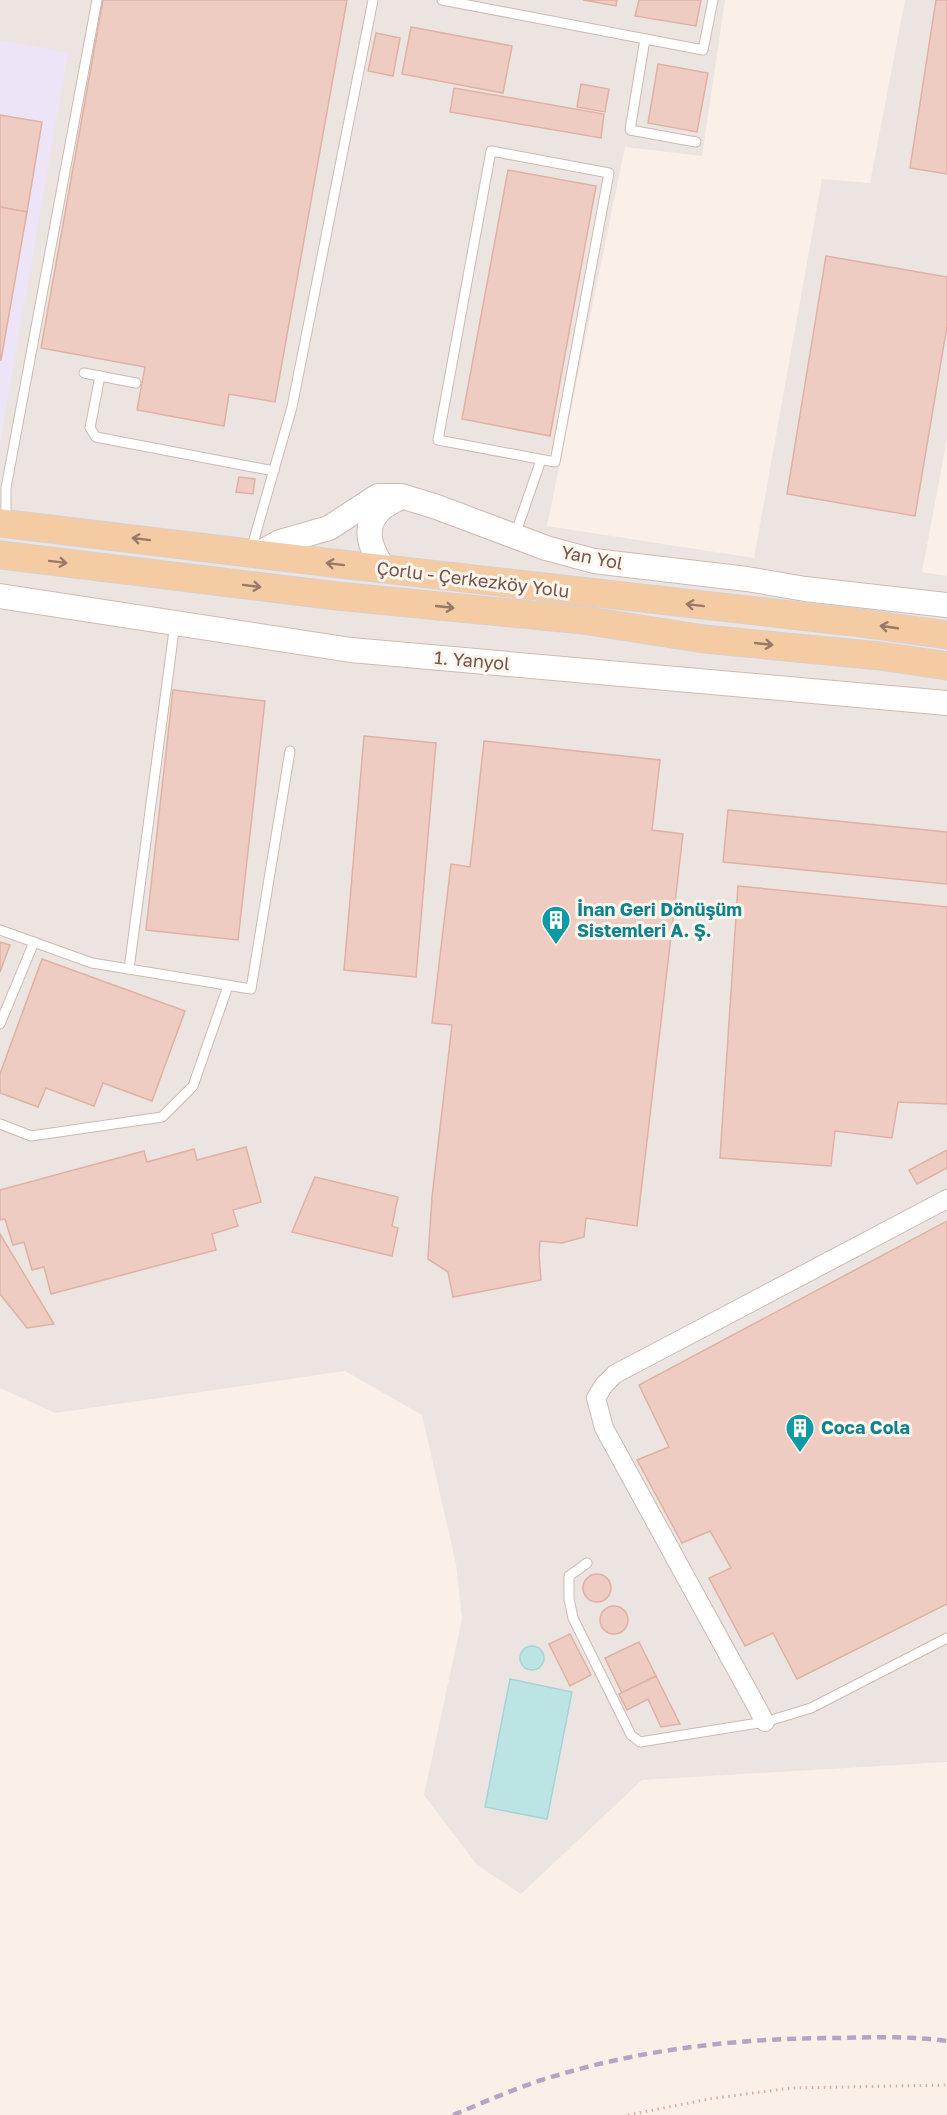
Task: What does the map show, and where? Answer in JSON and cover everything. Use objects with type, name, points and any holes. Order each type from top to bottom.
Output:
[{"type":"main road","name":"Yan Yol","points":[[254,553],[280,542],[329,528],[378,496],[401,496],[434,506],[546,549],[594,561],[947,605]]},
{"type":"main road","points":[[385,570],[374,554],[369,535],[373,520],[380,510],[401,496]]},
{"type":"main road","name":"Çorlu - Çerkezköy Yolu","points":[[2,514],[74,531],[385,570],[853,622],[947,635]]},
{"type":"main road","name":"Çorlu - Çerkezköy Yolu","points":[[0,555],[337,596],[583,620],[704,639],[880,656],[947,666]]},
{"type":"main road","name":"1. Yanyol","points":[[0,596],[351,650],[947,703]]},
{"type":"street","points":[[765,1722],[604,1428],[596,1398],[615,1374],[947,1199]]},
{"type":"lane","points":[[2,514],[97,0]]},
{"type":"lane","points":[[254,553],[292,407],[373,0]]},
{"type":"lane","points":[[442,0],[703,50],[713,0]]},
{"type":"lane","points":[[645,39],[630,130],[696,142]]},
{"type":"lane","points":[[491,151],[609,172],[555,462],[541,460],[438,440],[491,151]]},
{"type":"lane","points":[[84,373],[136,383]]},
{"type":"lane","points":[[100,376],[90,428],[96,436],[274,471]]},
{"type":"lane","points":[[515,537],[541,460]]},
{"type":"lane","points":[[129,969],[176,623]]},
{"type":"lane","points":[[0,930],[92,963],[251,989],[290,751]]},
{"type":"lane","points":[[0,1024],[34,942]]},
{"type":"lane","points":[[0,1124],[32,1136],[162,1117],[193,1086],[228,986]]},
{"type":"lane","points":[[587,1563],[569,1576],[568,1599],[573,1618],[631,1735],[640,1742],[765,1722],[811,1708],[947,1638]]},
{"type":"path","points":[[628,2115],[709,2098],[791,2088],[947,2085]]},
{"type":"shaded area","points":[[0,0],[725,0],[702,156],[625,147],[547,526],[754,558],[822,179],[870,183],[905,0],[947,0],[947,439],[922,572],[947,576],[947,1762],[642,1780],[521,1894],[477,1865],[424,1795],[462,1619],[456,1564],[422,1415],[345,1371],[55,1413],[0,1388]]},
{"type":"shaded area","points":[[0,40],[68,53],[0,444]]},
{"type":"water","points":[[532,1646],[541,1649],[544,1658],[541,1667],[532,1670],[523,1667],[520,1658],[523,1649]]},
{"type":"water","points":[[510,1679],[572,1692],[547,1819],[485,1807]]},
{"type":"building","points":[[103,0],[347,0],[275,402],[229,394],[224,426],[137,410],[145,367],[41,348]]},
{"type":"building","points":[[583,0],[617,0],[616,6]]},
{"type":"building","points":[[639,0],[701,0],[696,26],[635,16]]},
{"type":"building","points":[[936,0],[947,0],[947,174],[910,168]]},
{"type":"building","points":[[411,27],[512,46],[503,93],[402,74]]},
{"type":"building","points":[[376,33],[400,38],[393,76],[368,71]]},
{"type":"building","points":[[658,64],[708,73],[697,132],[648,123]]},
{"type":"building","points":[[581,84],[609,89],[605,112],[577,107]]},
{"type":"building","points":[[454,88],[604,114],[601,138],[450,112]]},
{"type":"building","points":[[0,115],[42,122],[27,212],[0,207]]},
{"type":"building","points":[[508,170],[596,186],[550,436],[462,419]]},
{"type":"building","points":[[0,207],[27,212],[1,360],[0,360]]},
{"type":"building","points":[[826,256],[947,277],[947,326],[915,516],[787,494]]},
{"type":"building","points":[[239,477],[255,479],[253,494],[236,492]]},
{"type":"building","points":[[173,690],[265,701],[238,940],[146,930]]},
{"type":"building","points":[[364,736],[436,743],[416,977],[344,970]]},
{"type":"building","name":"İnan Geri Dönüşüm Sistemleri A. Ş.","points":[[484,741],[660,760],[652,830],[683,834],[637,1226],[586,1218],[584,1237],[562,1243],[540,1241],[541,1280],[453,1297],[448,1272],[428,1259],[432,1197],[452,1025],[432,1023],[451,864],[470,867]]},
{"type":"building","points":[[728,810],[947,832],[947,884],[723,862]]},
{"type":"building","points":[[738,886],[947,907],[947,1104],[898,1102],[892,1138],[835,1131],[831,1166],[720,1158]]},
{"type":"building","points":[[0,942],[10,945],[0,972]]},
{"type":"building","points":[[42,959],[185,1011],[152,1101],[103,1083],[94,1106],[46,1088],[38,1107],[0,1093],[0,1074]]},
{"type":"building","points":[[246,1147],[261,1202],[233,1210],[238,1226],[212,1234],[216,1250],[51,1294],[44,1267],[32,1270],[24,1242],[13,1245],[5,1219],[0,1220],[0,1190],[144,1151],[147,1162],[194,1149],[197,1160]]},
{"type":"building","points":[[947,1150],[947,1168],[917,1184],[909,1170]]},
{"type":"building","points":[[315,1177],[398,1197],[392,1226],[398,1228],[392,1256],[292,1232]]},
{"type":"building","name":"Coca Cola","points":[[947,1221],[947,1604],[797,1679],[773,1633],[745,1646],[709,1578],[731,1568],[710,1531],[682,1543],[637,1460],[669,1447],[639,1385]]},
{"type":"building","points":[[0,1234],[54,1324],[27,1328],[0,1294]]},
{"type":"building","points":[[597,1574],[607,1578],[611,1588],[607,1598],[597,1602],[587,1598],[583,1588],[587,1578]]},
{"type":"building","points":[[614,1606],[624,1610],[628,1620],[624,1630],[614,1634],[604,1630],[600,1620],[604,1610]]},
{"type":"building","points":[[570,1634],[591,1675],[570,1686],[549,1644]]},
{"type":"building","points":[[639,1642],[656,1676],[622,1693],[605,1658]]},
{"type":"building","points":[[656,1676],[680,1724],[661,1727],[648,1699],[627,1710],[619,1694]]},
{"type":"railway","points":[[453,2115],[542,2080],[590,2066],[695,2046],[802,2038],[892,2037],[947,2041]]},
{"type":"place","name":"İnan Geri Dönüşüm Sistemleri A. Ş.","points":[[556,946]]},
{"type":"place","name":"Coca Cola","points":[[800,1454]]}]
